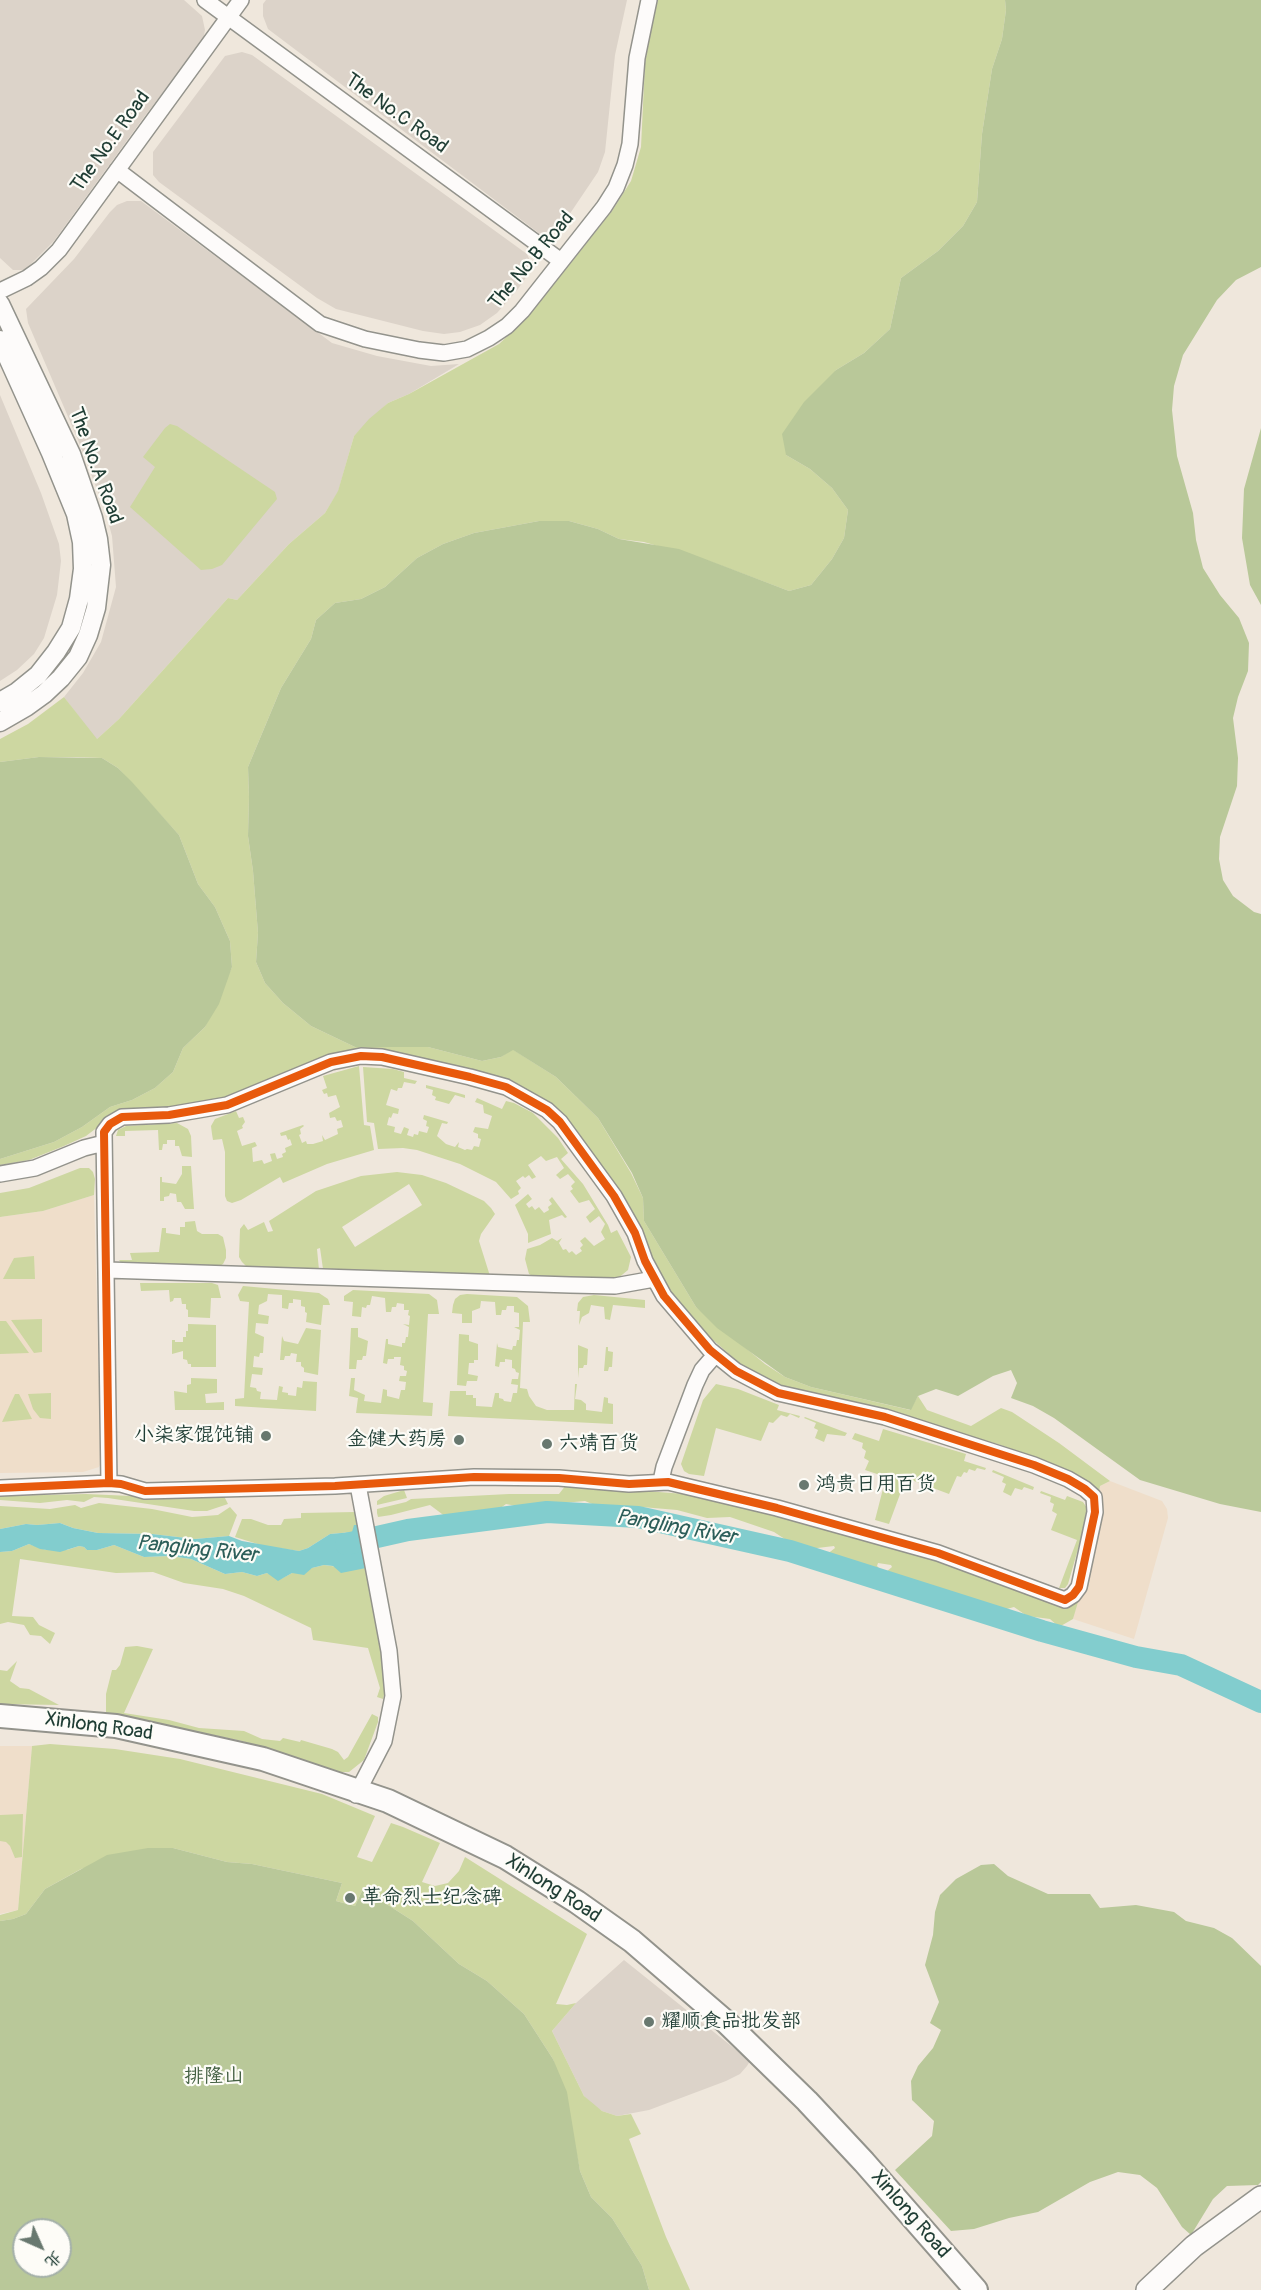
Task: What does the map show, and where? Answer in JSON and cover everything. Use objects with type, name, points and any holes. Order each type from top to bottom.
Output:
[{"type":"main road","name":"Xinlong Road","points":[[0,1716],[116,1726],[263,1758],[431,1821],[505,1857],[577,1902],[632,1941],[726,2022],[807,2101],[879,2178],[976,2290]]},
{"type":"main road","name":"Xinlong Road","points":[[0,1722],[114,1733],[261,1764],[358,1793],[503,1862],[574,1906],[628,1945],[723,2026],[861,2165],[968,2290]]},
{"type":"main road","points":[[1148,2290],[1194,2246],[1261,2197]]},
{"type":"street","name":"The No.C Road","points":[[205,0],[561,261]]},
{"type":"street","name":"The No.E Road","points":[[0,291],[27,278],[59,250],[241,0]]},
{"type":"street","name":"The No.B Road","points":[[117,170],[320,324],[393,346],[444,353],[467,349],[507,326],[522,311],[604,207],[616,188],[630,144],[637,58],[649,0]]},
{"type":"street","name":"The No.A Road","points":[[0,304],[71,454],[96,528],[101,565],[96,608],[88,635],[78,657],[44,694],[0,722]]},
{"type":"street","name":"The No.A Road","points":[[0,340],[76,514],[82,542],[83,569],[79,599],[71,628],[57,652],[38,675],[0,702]]},
{"type":"street","points":[[0,1488],[122,1484],[145,1491],[358,1485],[474,1477],[559,1478],[629,1484],[661,1481],[777,1508],[914,1546],[1061,1599],[1069,1598],[1079,1587],[1095,1517],[1094,1497],[1068,1479],[1008,1455],[931,1430],[885,1417],[778,1393],[745,1376],[715,1355],[664,1296],[645,1261],[635,1233],[614,1197],[560,1122],[528,1098],[506,1087],[382,1058],[346,1057],[304,1071],[227,1105],[169,1115],[122,1117],[110,1124],[104,1131],[109,1484]]},
{"type":"street","points":[[0,1174],[35,1168],[84,1148],[104,1143]]},
{"type":"street","points":[[107,1270],[615,1286],[654,1279]]},
{"type":"street","points":[[661,1481],[695,1384],[702,1370],[715,1355]]},
{"type":"street","points":[[358,1485],[393,1683],[393,1704],[384,1741],[358,1793]]},
{"type":"shaded area","points":[[0,0],[184,0],[202,16],[205,30],[203,41],[144,117],[54,241],[25,270],[13,270],[0,258]]},
{"type":"shaded area","points":[[266,0],[627,0],[615,55],[605,152],[598,172],[567,218],[555,229],[540,234],[268,29],[263,16],[263,4]]},
{"type":"shaded area","points":[[242,52],[252,55],[527,254],[531,263],[529,273],[497,313],[480,325],[460,332],[444,334],[423,331],[336,309],[317,298],[159,182],[153,175],[153,152],[225,56]]},
{"type":"shaded area","points":[[127,201],[141,201],[332,343],[377,356],[431,366],[459,364],[409,394],[388,403],[354,436],[338,492],[325,513],[289,544],[237,600],[228,598],[119,719],[96,740],[64,697],[83,673],[101,642],[116,587],[112,536],[105,510],[78,440],[28,323],[26,309],[74,259],[110,212],[117,205]]},
{"type":"shaded area","points":[[0,395],[41,493],[59,544],[61,561],[57,595],[44,638],[34,654],[17,670],[0,681]]},
{"type":"shaded area","points":[[94,1195],[101,1462],[99,1467],[83,1472],[0,1473],[0,1217],[43,1211]]},
{"type":"shaded area","points":[[1110,1481],[1162,1501],[1167,1509],[1168,1518],[1134,1639],[1073,1619],[1097,1520],[1100,1486]]},
{"type":"shaded area","points":[[0,1746],[32,1746],[18,1910],[0,1914]]},
{"type":"shaded area","points":[[624,1960],[750,2061],[740,2074],[649,2110],[617,2116],[592,2105],[584,2096],[552,2031],[576,2003]]},
{"type":"green space","points":[[658,0],[1005,0],[1002,39],[992,69],[982,134],[977,202],[963,226],[938,251],[901,278],[890,329],[864,353],[836,370],[786,455],[810,469],[832,488],[848,510],[844,538],[832,559],[811,585],[789,591],[709,561],[644,542],[619,539],[598,529],[569,521],[539,521],[474,533],[443,544],[417,558],[385,587],[361,599],[335,603],[316,620],[311,639],[281,688],[248,767],[248,836],[258,933],[256,962],[265,983],[283,1003],[311,1026],[355,1047],[428,1047],[482,1061],[501,1057],[512,1049],[556,1077],[598,1118],[643,1198],[644,1221],[696,1307],[765,1364],[785,1377],[811,1387],[910,1410],[918,1396],[927,1410],[971,1426],[1001,1408],[1012,1412],[1110,1481],[1100,1486],[1099,1493],[1086,1481],[1059,1467],[998,1444],[777,1386],[745,1368],[704,1332],[669,1290],[604,1172],[581,1139],[550,1104],[509,1082],[378,1052],[223,1101],[111,1117],[86,1136],[64,1146],[29,1160],[0,1165],[0,1159],[54,1142],[82,1127],[110,1107],[132,1100],[155,1088],[173,1072],[183,1048],[205,1027],[232,967],[230,941],[215,907],[198,884],[179,835],[118,768],[102,758],[39,757],[0,762],[0,739],[28,724],[64,697],[97,739],[119,719],[228,598],[237,600],[289,544],[325,513],[338,491],[354,436],[369,419],[388,403],[409,394],[499,344],[528,317],[612,211],[631,181],[641,147],[645,63]]},
{"type":"green space","points":[[1005,0],[1261,0],[1261,267],[1236,280],[1217,300],[1183,355],[1174,386],[1172,410],[1177,456],[1193,513],[1196,540],[1203,568],[1220,595],[1239,618],[1249,643],[1248,671],[1233,718],[1238,758],[1237,786],[1220,837],[1219,859],[1223,880],[1233,896],[1254,912],[1261,914],[1261,1512],[1220,1504],[1140,1480],[1054,1418],[1033,1406],[1011,1398],[1017,1383],[1011,1370],[993,1376],[958,1396],[936,1389],[918,1396],[911,1410],[811,1387],[785,1377],[717,1328],[696,1307],[644,1221],[643,1198],[632,1173],[598,1118],[556,1077],[513,1050],[501,1057],[482,1061],[428,1047],[355,1047],[311,1026],[283,1003],[265,983],[256,962],[258,933],[248,836],[248,767],[281,688],[311,639],[316,620],[335,603],[361,599],[385,587],[417,558],[443,544],[474,533],[539,521],[569,521],[598,529],[619,539],[679,549],[789,591],[811,585],[832,559],[844,538],[848,510],[832,488],[810,469],[786,455],[782,434],[804,402],[836,370],[864,353],[890,329],[901,278],[938,251],[963,226],[977,202],[982,134],[992,69],[1002,39]]},
{"type":"green space","points":[[170,424],[177,426],[275,492],[277,499],[222,565],[212,569],[201,570],[130,507],[155,467],[143,457]]},
{"type":"green space","points":[[1261,428],[1261,605],[1250,585],[1242,538],[1244,489]]},
{"type":"green space","points":[[39,757],[102,758],[118,768],[132,782],[179,835],[198,884],[215,907],[230,941],[232,967],[219,1004],[205,1027],[183,1048],[173,1072],[155,1088],[132,1100],[110,1107],[82,1127],[54,1142],[0,1159],[0,762]]},
{"type":"green space","points":[[359,1066],[364,1125],[370,1126],[374,1150],[327,1164],[283,1183],[280,1177],[241,1200],[232,1203],[227,1201],[225,1152],[222,1139],[213,1140],[212,1134],[211,1126],[215,1119],[236,1111],[239,1118],[243,1117],[245,1122],[243,1128],[237,1131],[242,1146],[255,1142],[257,1146],[252,1148],[253,1162],[262,1160],[264,1164],[272,1161],[270,1154],[275,1153],[277,1159],[283,1157],[282,1154],[286,1152],[285,1148],[292,1145],[286,1135],[281,1136],[280,1133],[303,1125],[299,1135],[302,1143],[306,1141],[307,1144],[323,1141],[322,1135],[325,1140],[338,1134],[337,1129],[343,1127],[341,1120],[337,1121],[335,1117],[330,1118],[329,1113],[340,1107],[336,1095],[328,1097],[327,1093],[324,1094],[322,1090],[327,1088],[323,1076]]},
{"type":"green space","points":[[363,1067],[393,1069],[404,1072],[404,1078],[417,1081],[415,1084],[404,1082],[402,1088],[398,1088],[397,1091],[391,1089],[386,1105],[399,1109],[398,1114],[393,1113],[391,1118],[389,1117],[387,1125],[395,1127],[394,1132],[401,1134],[404,1127],[409,1129],[407,1135],[413,1137],[414,1134],[418,1135],[419,1131],[427,1133],[429,1127],[426,1126],[427,1121],[423,1119],[424,1115],[448,1122],[447,1124],[442,1123],[437,1136],[446,1144],[455,1147],[459,1142],[458,1147],[472,1150],[474,1146],[479,1147],[481,1139],[473,1132],[475,1127],[488,1129],[492,1116],[484,1113],[483,1105],[475,1102],[477,1098],[502,1109],[506,1101],[514,1103],[533,1113],[558,1138],[568,1153],[561,1159],[583,1184],[611,1233],[617,1230],[631,1257],[628,1270],[617,1279],[536,1278],[529,1274],[525,1259],[527,1249],[552,1238],[557,1241],[562,1238],[559,1243],[563,1250],[566,1249],[569,1253],[572,1251],[576,1255],[582,1251],[580,1248],[583,1245],[580,1241],[585,1237],[594,1246],[605,1239],[601,1232],[605,1224],[599,1216],[590,1223],[586,1217],[595,1209],[589,1200],[579,1203],[570,1191],[575,1182],[568,1174],[560,1179],[556,1175],[564,1168],[557,1157],[546,1161],[541,1156],[528,1165],[536,1177],[532,1179],[529,1175],[525,1178],[523,1176],[516,1181],[521,1188],[518,1191],[519,1194],[511,1199],[496,1182],[460,1164],[417,1150],[378,1149],[374,1123],[367,1122]]},
{"type":"green space","points":[[426,1085],[465,1095],[465,1098],[455,1095],[449,1104],[435,1100],[436,1097],[432,1095],[433,1090],[426,1088]]},
{"type":"green space","points":[[177,1123],[188,1129],[191,1136],[192,1157],[182,1156],[179,1146],[175,1146],[175,1140],[167,1140],[167,1144],[163,1144],[162,1150],[159,1150],[158,1130],[125,1131],[125,1136],[116,1136],[118,1130],[126,1126]]},
{"type":"green space","points":[[182,1166],[191,1166],[194,1209],[185,1209],[181,1202],[177,1202],[176,1194],[170,1193],[169,1196],[164,1197],[164,1201],[160,1201],[160,1177],[162,1177],[162,1182],[176,1184],[182,1174]]},
{"type":"green space","points":[[80,1168],[89,1168],[93,1172],[94,1195],[43,1211],[0,1217],[0,1193],[29,1188]]},
{"type":"green space","points":[[397,1172],[422,1175],[446,1183],[484,1201],[495,1214],[481,1234],[479,1241],[490,1276],[323,1269],[320,1248],[317,1249],[319,1270],[251,1268],[242,1262],[239,1257],[240,1229],[244,1224],[248,1230],[264,1222],[268,1232],[273,1231],[269,1221],[316,1191],[361,1176]],"holes":[[[409,1184],[422,1205],[355,1247],[342,1227]]]},
{"type":"green space","points":[[528,1194],[532,1199],[526,1204],[529,1208],[532,1206],[535,1210],[539,1207],[544,1213],[552,1204],[549,1200],[552,1197],[567,1217],[562,1215],[549,1220],[551,1234],[528,1243],[528,1234],[515,1205]]},
{"type":"green space","points":[[195,1221],[197,1231],[202,1234],[218,1234],[223,1237],[226,1258],[218,1267],[122,1264],[119,1260],[132,1260],[130,1253],[159,1252],[162,1228],[166,1228],[166,1233],[180,1235],[180,1227],[185,1227],[185,1222]]},
{"type":"green space","points":[[34,1256],[35,1279],[3,1279],[14,1258]]},
{"type":"green space","points":[[140,1283],[212,1283],[218,1285],[221,1298],[211,1298],[210,1318],[188,1317],[186,1304],[182,1304],[181,1298],[174,1298],[170,1302],[169,1290],[141,1291]]},
{"type":"green space","points":[[243,1286],[319,1293],[328,1299],[330,1305],[323,1305],[321,1325],[306,1322],[307,1313],[305,1307],[301,1306],[301,1300],[293,1299],[288,1309],[282,1308],[282,1295],[268,1294],[267,1301],[259,1305],[258,1314],[269,1316],[268,1324],[256,1323],[255,1333],[264,1337],[263,1353],[260,1353],[259,1357],[254,1356],[253,1367],[263,1368],[262,1375],[252,1374],[250,1387],[261,1392],[260,1399],[277,1400],[279,1386],[283,1387],[282,1392],[296,1396],[297,1387],[302,1388],[303,1381],[317,1382],[316,1411],[235,1406],[235,1399],[244,1398],[249,1302],[240,1301],[238,1295]]},
{"type":"green space","points":[[353,1290],[429,1294],[437,1300],[439,1314],[428,1314],[423,1402],[433,1403],[432,1416],[356,1413],[358,1398],[349,1396],[351,1378],[355,1378],[354,1390],[365,1395],[364,1401],[381,1403],[383,1389],[387,1390],[387,1396],[399,1399],[401,1390],[405,1390],[406,1382],[399,1381],[400,1376],[406,1376],[407,1371],[404,1370],[404,1366],[400,1365],[401,1357],[388,1359],[387,1364],[383,1363],[386,1339],[388,1339],[388,1344],[402,1347],[402,1343],[405,1343],[408,1337],[409,1327],[403,1324],[409,1325],[410,1316],[408,1315],[409,1310],[404,1310],[404,1304],[397,1303],[396,1307],[392,1307],[391,1312],[386,1312],[385,1298],[372,1296],[370,1305],[366,1308],[362,1307],[361,1317],[352,1316],[353,1302],[344,1301],[344,1296]]},
{"type":"green space","points":[[460,1295],[517,1297],[528,1306],[530,1322],[523,1322],[520,1388],[527,1389],[536,1406],[547,1410],[574,1410],[575,1384],[577,1384],[575,1399],[586,1404],[586,1410],[602,1412],[604,1397],[608,1398],[608,1403],[613,1404],[613,1424],[448,1416],[450,1391],[466,1391],[466,1395],[473,1395],[473,1398],[476,1398],[476,1406],[492,1407],[495,1393],[499,1393],[499,1398],[504,1401],[511,1402],[513,1393],[517,1393],[518,1385],[511,1384],[512,1379],[518,1379],[519,1373],[512,1368],[512,1360],[505,1359],[505,1362],[500,1362],[499,1367],[495,1366],[497,1343],[498,1347],[512,1350],[519,1340],[520,1330],[514,1327],[519,1327],[519,1313],[514,1312],[514,1306],[507,1306],[506,1310],[502,1310],[501,1315],[496,1315],[495,1302],[481,1301],[480,1308],[472,1311],[472,1323],[462,1323],[462,1314],[452,1313],[453,1305],[455,1299]]},
{"type":"green space","points":[[594,1295],[645,1300],[645,1308],[613,1305],[610,1320],[605,1319],[604,1307],[591,1305],[589,1313],[582,1317],[579,1325],[578,1303],[583,1297]]},
{"type":"green space","points":[[42,1319],[42,1352],[34,1353],[11,1320]]},
{"type":"green space","points":[[0,1321],[6,1321],[29,1353],[0,1354]]},
{"type":"green space","points":[[188,1324],[216,1325],[216,1367],[191,1367],[187,1360],[183,1359],[183,1351],[172,1354],[172,1340],[183,1342],[183,1337],[186,1337],[186,1331],[188,1331]]},
{"type":"green space","points":[[306,1328],[321,1330],[318,1375],[304,1372],[301,1362],[296,1362],[297,1354],[291,1353],[290,1356],[285,1356],[284,1360],[280,1360],[282,1336],[284,1341],[298,1344]]},
{"type":"green space","points":[[351,1328],[358,1328],[358,1337],[368,1341],[366,1356],[363,1356],[362,1360],[357,1360],[356,1369],[349,1369]]},
{"type":"green space","points":[[459,1334],[469,1335],[469,1341],[478,1344],[478,1360],[469,1363],[468,1374],[478,1376],[477,1381],[467,1381],[466,1386],[457,1385]]},
{"type":"green space","points":[[578,1345],[588,1349],[587,1365],[579,1368],[578,1378]]},
{"type":"green space","points":[[606,1347],[608,1351],[613,1352],[612,1367],[604,1371]]},
{"type":"green space","points":[[191,1378],[217,1379],[217,1393],[205,1394],[206,1403],[224,1402],[224,1410],[175,1410],[174,1391],[187,1393],[187,1385],[191,1384]]},
{"type":"green space","points":[[716,1384],[738,1389],[779,1405],[777,1410],[800,1416],[799,1418],[790,1414],[787,1417],[781,1415],[773,1423],[769,1422],[761,1441],[716,1428],[704,1476],[689,1474],[684,1471],[681,1464],[703,1400]]},
{"type":"green space","points":[[51,1393],[51,1419],[40,1418],[33,1409],[28,1394]]},
{"type":"green space","points":[[15,1394],[19,1394],[32,1419],[2,1422]]},
{"type":"green space","points":[[805,1417],[847,1433],[845,1436],[827,1434],[824,1442],[815,1438],[818,1430],[814,1428],[816,1423]]},
{"type":"green space","points":[[883,1429],[966,1454],[964,1461],[986,1468],[985,1470],[977,1468],[975,1471],[969,1469],[961,1477],[957,1476],[949,1494],[906,1478],[889,1524],[875,1520],[886,1477],[865,1470],[869,1461],[864,1458],[866,1451],[862,1448],[863,1443],[852,1439],[855,1433],[879,1441]]},
{"type":"green space","points":[[993,1470],[1034,1487],[1033,1490],[1024,1487],[1022,1490],[1015,1488],[1011,1496],[1003,1492],[1006,1484],[1002,1482],[1004,1477],[992,1472]]},
{"type":"green space","points":[[566,1485],[685,1494],[784,1518],[930,1559],[1069,1606],[1078,1602],[1073,1619],[1059,1627],[1050,1619],[1027,1616],[1014,1607],[1003,1610],[980,1608],[961,1599],[950,1599],[930,1586],[917,1587],[909,1582],[892,1578],[886,1572],[892,1567],[891,1565],[878,1563],[881,1574],[873,1574],[841,1560],[828,1558],[826,1555],[835,1548],[834,1546],[809,1549],[797,1547],[774,1532],[730,1517],[707,1518],[677,1510],[630,1506],[604,1509],[585,1501],[552,1504],[541,1502],[521,1507],[506,1504],[491,1515],[487,1514],[484,1509],[463,1519],[446,1517],[430,1505],[378,1517],[377,1513],[377,1509],[411,1499],[559,1494]]},
{"type":"green space","points":[[404,1490],[407,1498],[377,1505],[377,1501],[384,1496]]},
{"type":"green space","points":[[1041,1491],[1065,1500],[1067,1496],[1083,1502],[1087,1508],[1080,1542],[1065,1588],[1059,1588],[1077,1540],[1051,1530],[1057,1514],[1052,1511],[1054,1504],[1050,1502],[1051,1497],[1040,1493]]},
{"type":"green space","points":[[86,1494],[177,1498],[224,1496],[228,1504],[207,1511],[194,1511],[94,1497],[84,1502],[67,1500],[40,1503],[0,1500],[0,1496]]},
{"type":"green space","points":[[99,1503],[152,1509],[192,1517],[218,1515],[230,1507],[237,1515],[229,1536],[195,1539],[152,1534],[98,1533],[60,1523],[26,1524],[0,1529],[0,1506],[50,1509],[75,1505],[81,1508]]},
{"type":"green space","points":[[356,1512],[359,1525],[352,1532],[330,1534],[299,1551],[264,1546],[235,1537],[242,1519],[251,1519],[268,1525],[281,1525],[284,1519],[301,1518],[301,1513]]},
{"type":"green space","points":[[29,1544],[46,1550],[67,1550],[79,1546],[87,1550],[97,1550],[114,1545],[144,1557],[170,1556],[191,1559],[225,1574],[242,1572],[257,1576],[267,1573],[281,1579],[292,1573],[324,1565],[352,1569],[366,1568],[383,1651],[386,1687],[383,1699],[377,1697],[380,1688],[368,1648],[313,1640],[311,1628],[244,1596],[223,1589],[184,1583],[153,1572],[116,1573],[20,1559],[12,1616],[33,1617],[39,1625],[55,1633],[50,1644],[41,1636],[30,1635],[24,1625],[8,1622],[0,1624],[0,1552],[12,1551]]},
{"type":"green space","points":[[137,1646],[153,1649],[124,1713],[169,1720],[199,1728],[244,1731],[262,1739],[280,1741],[283,1738],[300,1742],[301,1740],[332,1749],[338,1752],[344,1760],[348,1757],[372,1714],[378,1717],[378,1722],[364,1760],[349,1772],[336,1772],[242,1741],[106,1713],[106,1694],[112,1670],[116,1670],[120,1665],[125,1647]]},
{"type":"green space","points":[[17,1661],[10,1681],[20,1688],[29,1689],[59,1705],[0,1704],[0,1670],[7,1671]]},
{"type":"green space","points":[[50,1744],[115,1749],[180,1759],[322,1794],[375,1816],[357,1857],[372,1862],[391,1823],[403,1827],[440,1843],[422,1882],[435,1886],[448,1883],[459,1871],[465,1857],[587,1934],[556,2004],[576,2003],[552,2031],[584,2096],[602,2111],[617,2116],[631,2114],[641,2134],[629,2139],[666,2237],[690,2290],[649,2290],[642,2266],[629,2245],[612,2218],[591,2197],[580,2171],[570,2120],[553,2059],[524,2014],[487,1981],[459,1964],[413,1921],[363,1889],[355,1906],[336,1901],[342,1883],[252,1864],[227,1862],[173,1848],[81,1869],[45,1889],[26,1914],[0,1921],[0,1915],[18,1910],[32,1746]]},
{"type":"green space","points":[[23,1814],[22,1857],[15,1858],[10,1846],[0,1841],[0,1815]]},
{"type":"green space","name":"排隆山","points":[[148,1848],[173,1848],[227,1862],[252,1864],[342,1883],[336,1901],[355,1906],[363,1889],[413,1921],[459,1964],[487,1981],[524,2014],[553,2059],[567,2092],[580,2171],[591,2197],[612,2218],[642,2266],[649,2290],[0,2290],[0,1921],[26,1914],[45,1889],[107,1855]]},
{"type":"green space","points":[[994,1864],[1008,1876],[1048,1894],[1090,1894],[1100,1908],[1136,1905],[1174,1912],[1186,1921],[1214,1928],[1232,1938],[1261,1966],[1261,2182],[1258,2185],[1227,2186],[1213,2199],[1191,2235],[1182,2227],[1157,2188],[1140,2175],[1118,2172],[1090,2182],[1038,2212],[974,2229],[951,2231],[895,2170],[932,2136],[934,2121],[912,2100],[911,2081],[918,2066],[933,2048],[941,2030],[930,2023],[939,2002],[925,1965],[940,1895],[956,1879],[981,1865]]},
{"type":"water","points":[[60,1523],[98,1533],[152,1534],[195,1539],[229,1536],[242,1541],[299,1551],[330,1534],[352,1532],[354,1525],[359,1525],[366,1568],[341,1573],[333,1566],[324,1565],[312,1568],[304,1575],[292,1573],[278,1581],[267,1573],[257,1576],[242,1572],[225,1574],[191,1559],[170,1556],[144,1557],[114,1545],[97,1550],[87,1550],[79,1546],[60,1552],[40,1549],[29,1544],[12,1551],[0,1552],[0,1529],[26,1524]]},
{"type":"waterway","name":"Pangling River","points":[[346,1544],[408,1530],[547,1512],[638,1517],[790,1551],[1042,1631],[1136,1657],[1181,1665],[1261,1702]]},
{"type":"cycle path","points":[[0,1488],[109,1483],[145,1491],[335,1486],[474,1477],[559,1478],[629,1484],[668,1482],[777,1508],[938,1553],[1065,1600],[1079,1587],[1095,1512],[1094,1497],[1085,1489],[1068,1479],[1034,1465],[885,1417],[778,1393],[736,1371],[710,1350],[664,1296],[645,1261],[635,1233],[614,1196],[560,1122],[547,1110],[506,1087],[382,1057],[361,1056],[331,1062],[227,1105],[169,1115],[122,1117],[110,1124],[104,1132],[109,1483]]},
{"type":"place","name":"小柒家馄饨铺","points":[[266,1436]]},
{"type":"place","name":"金健大药房","points":[[459,1440]]},
{"type":"place","name":"六靖百货","points":[[547,1444]]},
{"type":"place","name":"鸿贵日用百货","points":[[804,1485]]},
{"type":"place","name":"革命烈士纪念碑","points":[[350,1898]]},
{"type":"place","name":"耀顺食品批发部","points":[[649,2022]]}]
